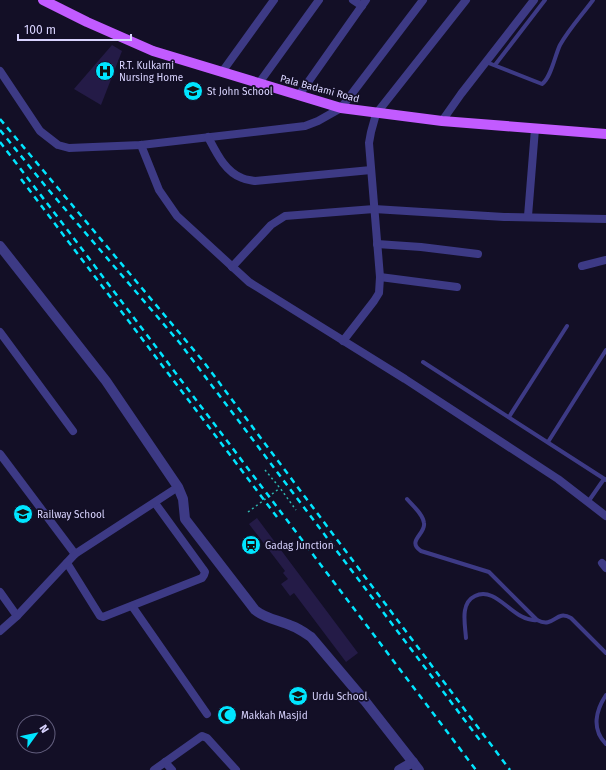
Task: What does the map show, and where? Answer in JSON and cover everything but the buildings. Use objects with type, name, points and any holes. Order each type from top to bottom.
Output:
[{"type":"main road","name":"Pala Badami Road","points":[[43,0],[87,22],[153,51],[341,108],[376,114],[442,121],[606,134]]},
{"type":"street","points":[[222,72],[274,0]]},
{"type":"street","points":[[259,83],[319,0]]},
{"type":"street","points":[[299,95],[364,3],[353,0]]},
{"type":"street","points":[[0,70],[40,132],[58,145],[69,148],[141,145],[304,126],[318,121],[341,108],[423,0]]},
{"type":"street","points":[[343,341],[379,293],[380,277],[369,143],[370,132],[376,114],[466,0]]},
{"type":"street","points":[[442,121],[461,94],[534,0]]},
{"type":"street","points":[[528,216],[535,129]]},
{"type":"street","points":[[208,137],[224,163],[234,174],[243,178],[261,180],[371,170]]},
{"type":"street","points":[[141,145],[159,190],[177,216],[249,282],[405,379],[558,479],[606,516]]},
{"type":"street","points":[[232,267],[271,225],[285,216],[374,209],[504,216],[606,219]]},
{"type":"street","points":[[377,244],[421,247],[478,254]]},
{"type":"street","points":[[0,246],[106,381],[178,487],[183,499],[185,519],[255,610],[262,616],[302,630],[312,637],[416,766],[399,770]]},
{"type":"street","points":[[582,266],[606,260]]},
{"type":"street","points":[[380,277],[457,287]]},
{"type":"street","points":[[0,332],[73,431]]},
{"type":"street","points":[[0,455],[76,554]]},
{"type":"street","points":[[0,631],[17,616],[76,554],[178,487]]},
{"type":"street","points":[[67,563],[100,616],[103,617],[202,578],[205,572],[155,503]]},
{"type":"street","points":[[0,592],[17,616]]},
{"type":"street","points":[[132,606],[207,714]]},
{"type":"street","points":[[154,770],[202,736],[207,738],[236,770]]},
{"type":"street","points":[[165,762],[172,770]]},
{"type":"lane","points":[[495,66],[546,0]]},
{"type":"lane","points":[[486,62],[542,84],[545,82],[560,46],[567,34],[593,0]]},
{"type":"lane","points":[[509,417],[567,326]]},
{"type":"lane","points":[[548,442],[606,350]]},
{"type":"lane","points":[[423,362],[605,480],[588,502]]},
{"type":"lane","points":[[407,499],[424,521],[425,526],[416,540],[415,544],[417,548],[421,551],[489,572],[538,620],[544,623],[550,622],[560,616],[565,615],[571,618],[606,653]]},
{"type":"lane","points":[[466,638],[466,603],[470,598],[477,595],[485,594],[497,598],[524,618],[531,621],[538,620]]},
{"type":"lane","points":[[606,695],[596,714],[600,736],[606,744]]},
{"type":"path","points":[[265,470],[296,510]]},
{"type":"path","points":[[248,512],[280,488]]},
{"type":"railway","points":[[0,119],[203,361],[510,770]]},
{"type":"railway","points":[[0,130],[47,188],[179,342],[482,743]]},
{"type":"railway","points":[[0,142],[476,770]]},
{"type":"railway","points":[[21,179],[277,517]]},
{"type":"place","name":"R.T. Kulkarni Nursing Home","points":[[105,71]]},
{"type":"place","name":"St John School","points":[[193,91]]},
{"type":"place","name":"Railway School","points":[[23,514]]},
{"type":"place","name":"Gadag Junction","points":[[251,545]]},
{"type":"place","name":"Urdu School","points":[[298,696]]},
{"type":"place","name":"Makkah Masjid","points":[[227,715]]}]
